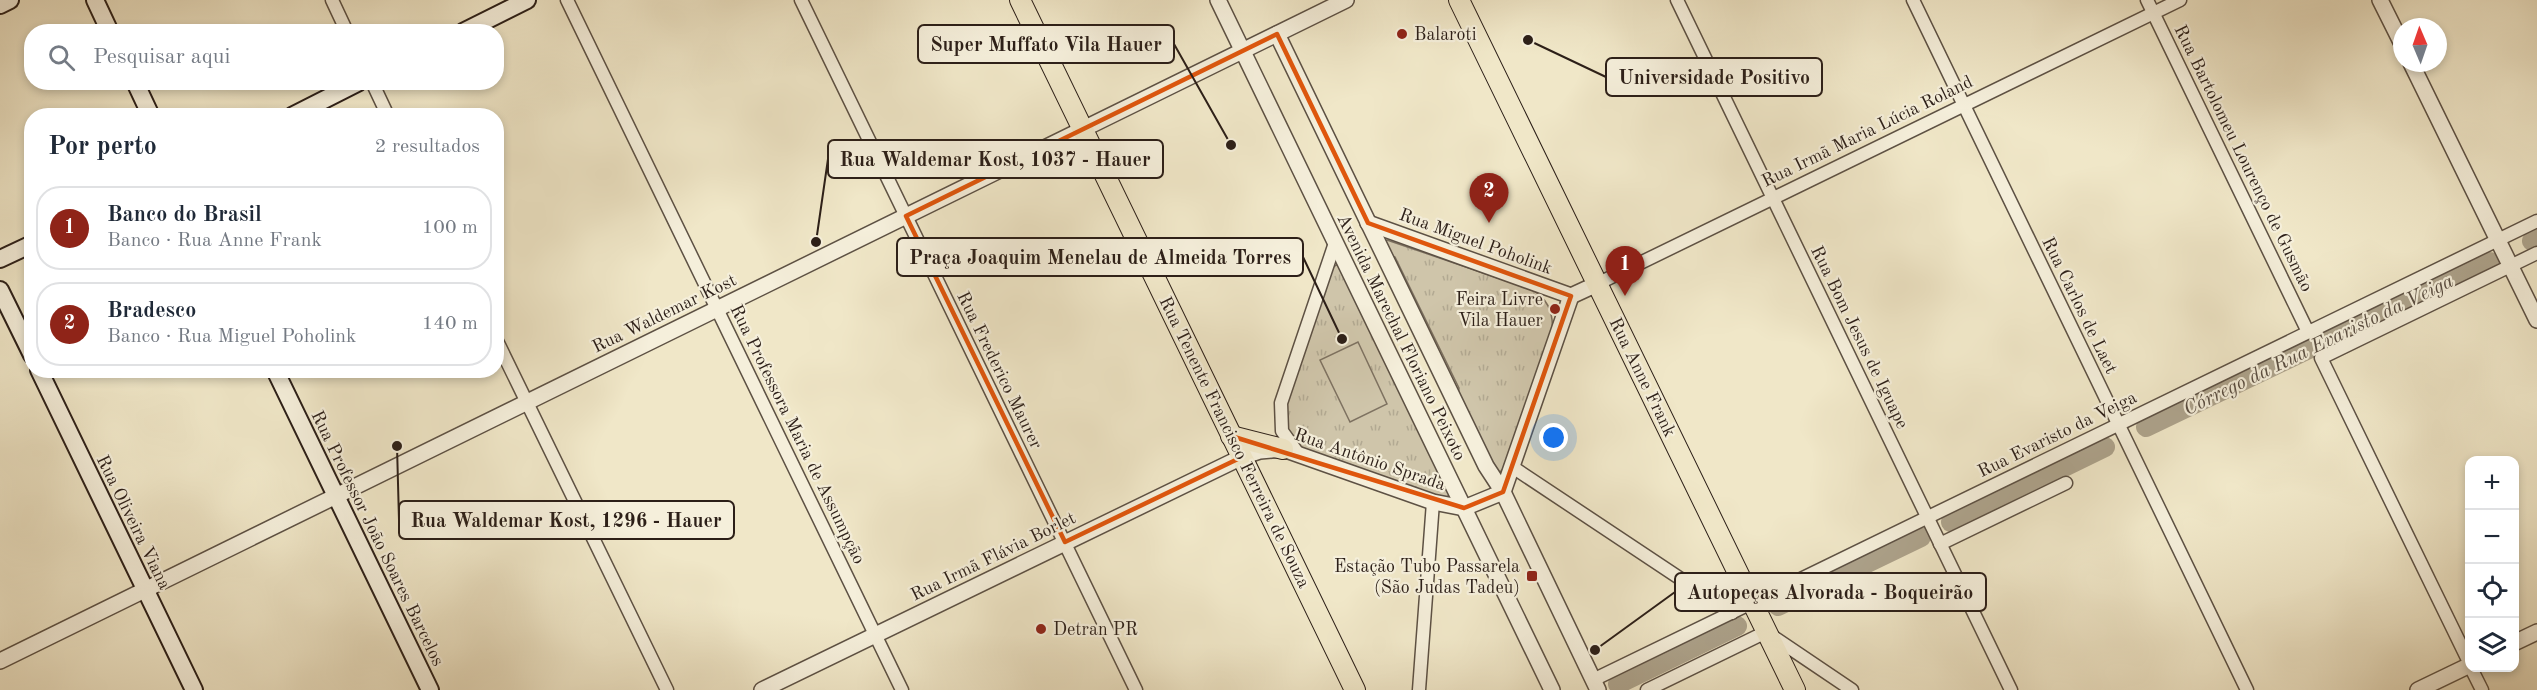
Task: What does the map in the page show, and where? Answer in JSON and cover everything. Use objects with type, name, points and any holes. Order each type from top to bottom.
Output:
[{"type":"main road","points":[[0,5],[10,0]]},
{"type":"main road","points":[[95,0],[106,24]]},
{"type":"main road","points":[[479,24],[527,0]]},
{"type":"main road","name":"Rua Tenente Francisco Ferreira de Souza","points":[[1020,0],[1355,690]]},
{"type":"main road","name":"Rua Anne Frank","points":[[1459,0],[1795,690]]},
{"type":"main road","points":[[139,90],[147,108]]},
{"type":"main road","points":[[308,108],[343,90]]},
{"type":"main road","points":[[0,259],[24,248]]},
{"type":"main road","points":[[0,290],[24,339]]},
{"type":"main road","name":"Rua Oliveira Viana","points":[[43,378],[194,690]]},
{"type":"main road","name":"Rua Professor João Soares Barcelos","points":[[279,378],[430,690]]},
{"type":"main road","points":[[1232,436],[1291,452]]},
{"type":"street","points":[[332,0],[343,24]]},
{"type":"street","name":"Rua Professora Maria de Assumpção","points":[[567,0],[902,690]]},
{"type":"street","name":"Rua Frederico Maurer","points":[[801,0],[1136,690]]},
{"type":"street","name":"Avenida Marechal Floriano Peixoto","points":[[1218,0],[1552,690]]},
{"type":"street","name":"Rua Waldemar Kost","points":[[0,661],[1346,0]]},
{"type":"street","name":"Rua Bom Jesus de Iguape","points":[[1677,0],[2011,690]]},
{"type":"street","name":"Rua Carlos de Laet","points":[[1913,0],[2247,690]]},
{"type":"street","name":"Rua Bartolomeu Lourenço de Gusmão","points":[[2147,0],[2308,332]]},
{"type":"street","name":"Rua Irmã Maria Lúcia Roland","points":[[1571,296],[2180,0]]},
{"type":"street","points":[[2380,0],[2393,26]]},
{"type":"street","name":"Avenida Marechal Floriano Peixoto","points":[[1277,34],[1486,466],[1503,492],[1596,685]]},
{"type":"street","points":[[2415,72],[2537,320]]},
{"type":"street","points":[[376,90],[384,108]]},
{"type":"street","name":"Rua Evaristo da Veiga","points":[[1596,685],[1732,612],[2537,220]]},
{"type":"street","name":"Rua Miguel Poholink","points":[[1368,223],[1571,296]]},
{"type":"street","points":[[1291,452],[1282,431],[1281,403],[1335,243]]},
{"type":"street","points":[[2465,655],[2321,358],[2537,253]]},
{"type":"street","points":[[1503,492],[1571,296]]},
{"type":"street","points":[[504,355],[667,690]]},
{"type":"street","name":"Rua Antônio Sprada","points":[[1242,457],[1260,451],[1291,452],[1433,502],[1464,508],[1503,492]]},
{"type":"street","name":"Rua Irmã Flávia Borlet","points":[[762,690],[1242,457]]},
{"type":"street","points":[[1511,466],[1732,612]]},
{"type":"street","points":[[1940,544],[2066,483]]},
{"type":"street","points":[[1419,690],[1433,502]]},
{"type":"street","points":[[1647,690],[1766,632],[1852,690]]},
{"type":"street","points":[[2519,641],[2537,632]]},
{"type":"street","points":[[2418,690],[2465,667]]},
{"type":"street","points":[[2473,672],[2482,690]]},
{"type":"highlighted area","points":[[1277,34],[1368,223],[1571,296],[1503,492],[1464,508],[1231,436],[1242,457],[1065,542],[906,216]]},
{"type":"green space","points":[[1387,240],[1533,290],[1547,303],[1552,320],[1552,333],[1504,468],[1500,472],[1458,395],[1459,388],[1395,257],[1388,254],[1384,242]]},
{"type":"green space","points":[[1338,264],[1450,494],[1447,497],[1434,496],[1306,452],[1289,437],[1284,409],[1333,267]]},
{"type":"green space","points":[[1358,342],[1387,404],[1350,422],[1320,360]]},
{"type":"waterway","name":"Córrego da Rua Evaristo da Veiga","points":[[2532,241],[2537,239]]},
{"type":"waterway","name":"Córrego da Rua Evaristo da Veiga","points":[[2146,427],[2490,262]]},
{"type":"waterway","name":"Córrego da Rua Evaristo da Veiga","points":[[1951,522],[2105,447]]},
{"type":"waterway","name":"Córrego da Rua Evaristo da Veiga","points":[[1778,606],[1921,537]]},
{"type":"waterway","name":"Córrego da Rua Evaristo da Veiga","points":[[1618,684],[1737,626]]},
{"type":"place","name":"Balaroti","points":[[1402,34]]},
{"type":"place","name":"Universidade Positivo","points":[[1528,40]]},
{"type":"place","name":"Super Muffato Vila Hauer","points":[[1231,145]]},
{"type":"place","name":"Bradesco","points":[[1489,223]]},
{"type":"place","name":"Rua Waldemar Kost, 1037 - Hauer","points":[[816,242]]},
{"type":"place","name":"Banco do Brasil","points":[[1625,296]]},
{"type":"place","name":"Feira Livre Vila Hauer","points":[[1555,309]]},
{"type":"place","name":"Praça Joaquim Menelau de Almeida Torres","points":[[1342,339]]},
{"type":"place","name":"Rua Waldemar Kost, 1296 - Hauer","points":[[397,446]]},
{"type":"place","name":"Estação Tubo Passarela (São Judas Tadeu)","points":[[1532,576]]},
{"type":"place","name":"Detran PR","points":[[1041,629]]},
{"type":"place","name":"Autopeças Alvorada - Boqueirão","points":[[1595,650]]}]
